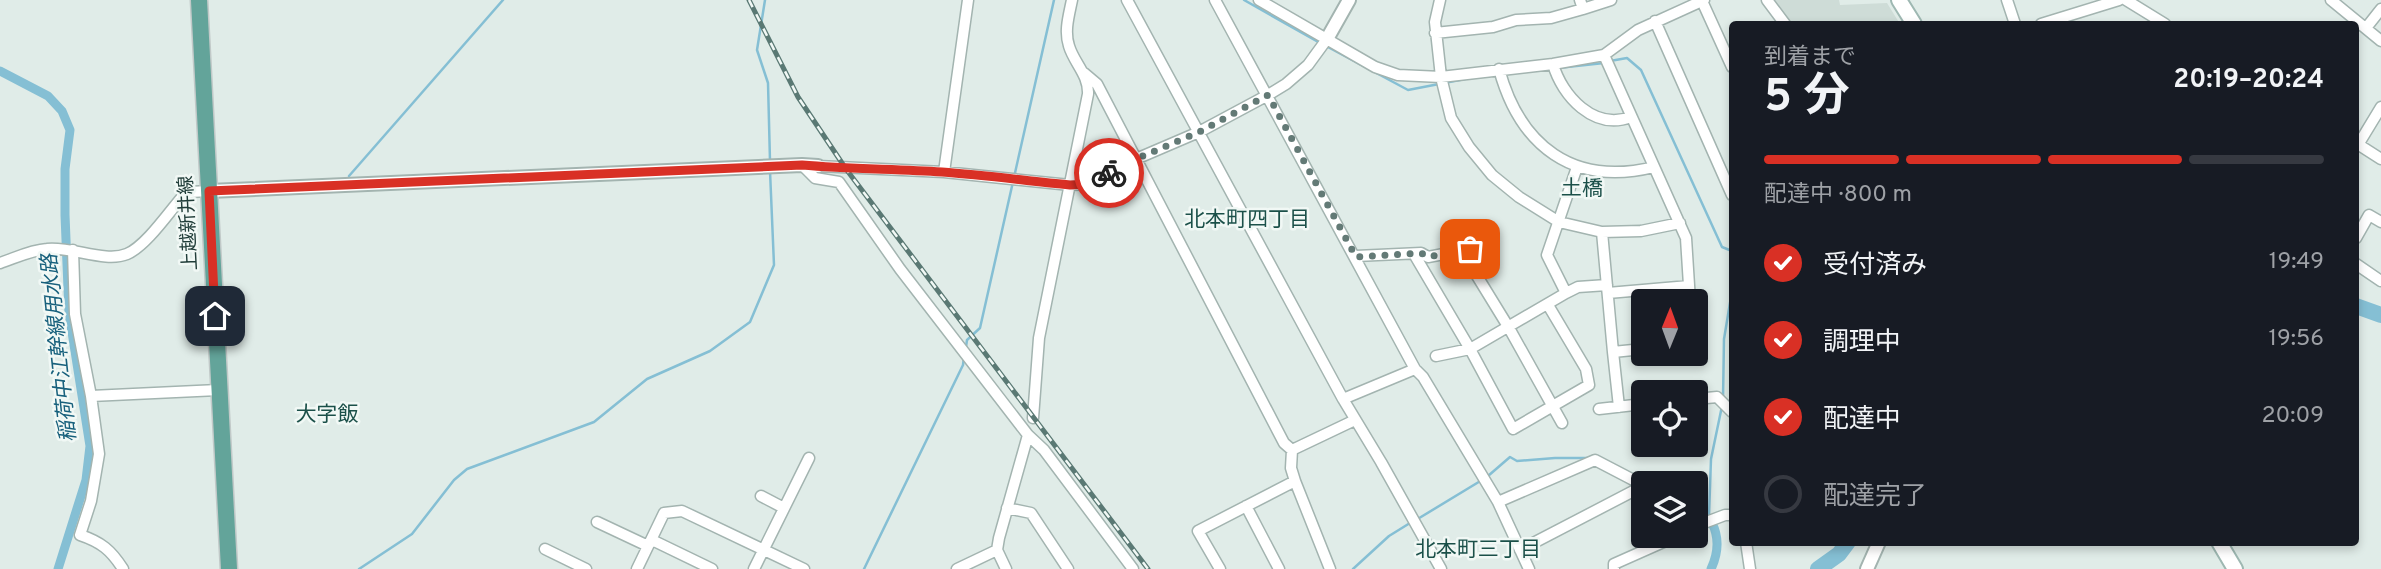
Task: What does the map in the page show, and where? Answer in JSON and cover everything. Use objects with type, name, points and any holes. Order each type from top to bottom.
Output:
[{"type":"main road","name":"上越新井線","points":[[199,0],[229,569]]},
{"type":"main road","points":[[1899,0],[1912,21]]},
{"type":"main road","points":[[2221,546],[2235,569]]},
{"type":"street","points":[[944,172],[968,0]]},
{"type":"street","points":[[1072,0],[1067,40],[1073,57],[1097,85],[1284,443],[1292,450]]},
{"type":"street","points":[[1127,0],[1343,399],[1441,569]]},
{"type":"street","points":[[1215,0],[1415,369],[1423,377],[1498,502],[1529,569]]},
{"type":"street","points":[[1259,0],[1386,71],[1411,77],[1441,78],[1604,55],[1638,30],[1703,1],[1729,60]]},
{"type":"street","points":[[0,263],[46,249],[72,250],[107,257],[126,255],[190,192],[802,165],[944,172],[1070,185],[1089,184],[1136,159],[1199,132],[1286,84],[1308,65],[1327,39],[1349,0]]},
{"type":"street","points":[[1440,0],[1435,33],[1441,78],[1451,118],[1479,161],[1503,186],[1559,222],[1602,232],[1641,231],[1680,223]]},
{"type":"street","points":[[1435,33],[1493,27],[1516,20],[1551,18],[1582,5],[1611,0]]},
{"type":"street","points":[[1767,0],[1783,21]]},
{"type":"street","points":[[2007,0],[2014,21]]},
{"type":"street","points":[[2051,21],[2119,0]]},
{"type":"street","points":[[2126,0],[2160,21]]},
{"type":"street","points":[[2331,0],[2357,21]]},
{"type":"street","points":[[2366,28],[2381,9]]},
{"type":"street","points":[[1655,21],[1729,188]]},
{"type":"street","points":[[2359,22],[2381,41]]},
{"type":"street","points":[[1604,55],[1680,223],[1688,253],[1689,289]]},
{"type":"street","points":[[1553,64],[1562,88],[1577,105],[1597,116],[1617,120],[1631,117]]},
{"type":"street","points":[[1499,69],[1509,101],[1527,131],[1552,153],[1577,167],[1612,173],[1654,167]]},
{"type":"street","points":[[1033,418],[1039,338],[1088,94],[1084,73]]},
{"type":"street","points":[[2359,141],[2381,107]]},
{"type":"street","points":[[2359,145],[2381,159]]},
{"type":"street","points":[[802,165],[815,178],[839,182],[900,269],[1028,435],[1044,450],[1133,569]]},
{"type":"street","points":[[1566,293],[1547,254],[1577,167]]},
{"type":"street","points":[[2359,233],[2369,215],[2381,222]]},
{"type":"street","points":[[1602,232],[1619,407]]},
{"type":"street","points":[[1356,257],[1421,253],[1428,257],[1470,249],[1474,271],[1562,423]]},
{"type":"street","points":[[72,250],[75,314],[99,454],[91,501],[80,535],[101,542],[123,569]]},
{"type":"street","points":[[1414,254],[1513,429],[1589,385],[1586,369],[1548,305]]},
{"type":"street","points":[[2359,266],[2381,281]]},
{"type":"street","points":[[1436,356],[1470,349],[1578,288],[1689,286]]},
{"type":"street","points":[[1613,352],[1631,350]]},
{"type":"street","points":[[1343,399],[1415,369]]},
{"type":"street","points":[[91,396],[218,390]]},
{"type":"street","points":[[1708,398],[1717,397],[1729,409]]},
{"type":"street","points":[[1599,409],[1631,406]]},
{"type":"street","points":[[1292,450],[1355,420]]},
{"type":"street","points":[[1006,569],[997,550],[1028,435]]},
{"type":"street","points":[[1292,450],[1291,468],[1295,481],[1331,569]]},
{"type":"street","points":[[754,569],[809,458]]},
{"type":"street","points":[[1498,502],[1595,460],[1631,480]]},
{"type":"street","points":[[1220,569],[1198,531],[1295,481]]},
{"type":"street","points":[[1520,550],[1631,492]]},
{"type":"street","points":[[761,496],[784,508]]},
{"type":"street","points":[[1246,506],[1279,569]]},
{"type":"street","points":[[1007,508],[1031,513],[1068,569]]},
{"type":"street","points":[[637,569],[664,513],[682,511],[804,569]]},
{"type":"street","points":[[1708,520],[1729,516]]},
{"type":"street","points":[[597,522],[712,569]]},
{"type":"street","points":[[1747,546],[1750,569]]},
{"type":"street","points":[[1867,569],[1877,546]]},
{"type":"street","points":[[1614,569],[1615,565],[1651,548]]},
{"type":"street","points":[[545,549],[586,569]]},
{"type":"street","points":[[957,569],[997,550]]},
{"type":"shaded area","points":[[1772,0],[1839,0],[1840,5],[1887,3],[1898,21],[1788,21]]},
{"type":"waterway","points":[[349,176],[503,0]]},
{"type":"waterway","points":[[765,0],[757,50],[768,83],[770,161]]},
{"type":"waterway","points":[[966,347],[967,340],[980,328],[1054,0]]},
{"type":"waterway","points":[[1244,0],[1320,43]]},
{"type":"waterway","points":[[1326,46],[1408,90],[1465,79]]},
{"type":"waterway","points":[[1610,61],[1627,58],[1641,70],[1722,247],[1729,250]]},
{"type":"waterway","points":[[1558,68],[1604,63]]},
{"type":"waterway","name":"稲荷中江幹線用水路","points":[[0,71],[48,96],[62,111],[70,130],[65,169],[69,313],[90,446],[86,480],[58,569]]},
{"type":"waterway","points":[[359,569],[412,534],[454,480],[467,469],[594,422],[647,379],[710,351],[750,322],[774,265],[770,171]]},
{"type":"waterway","points":[[2359,307],[2381,315]]},
{"type":"waterway","points":[[1723,399],[1724,339],[1729,309]]},
{"type":"waterway","points":[[864,569],[963,365],[964,357]]},
{"type":"waterway","points":[[1709,516],[1711,459],[1722,406]]},
{"type":"waterway","points":[[1488,476],[1510,457],[1517,461],[1588,458]]},
{"type":"waterway","points":[[1416,520],[1482,480]]},
{"type":"waterway","points":[[1353,569],[1389,536],[1410,523]]},
{"type":"waterway","points":[[1711,569],[1717,546],[1712,523]]},
{"type":"waterway","points":[[1818,569],[1839,554],[1845,546]]},
{"type":"railway","points":[[749,0],[798,97],[846,169],[1148,569]]},
{"type":"way so far","points":[[1109,173],[1199,132],[1268,95],[1356,257],[1421,253],[1428,257],[1470,249]]},
{"type":"district","name":"土橋","points":[[1582,189]]},
{"type":"district","name":"北本町四丁目","points":[[1247,220]]},
{"type":"district","name":"大字飯","points":[[327,415]]},
{"type":"district","name":"北本町三丁目","points":[[1478,550]]},
{"type":"route","points":[[215,316],[209,191],[320,184],[802,165],[944,172],[1070,185],[1089,184],[1109,173]]}]
